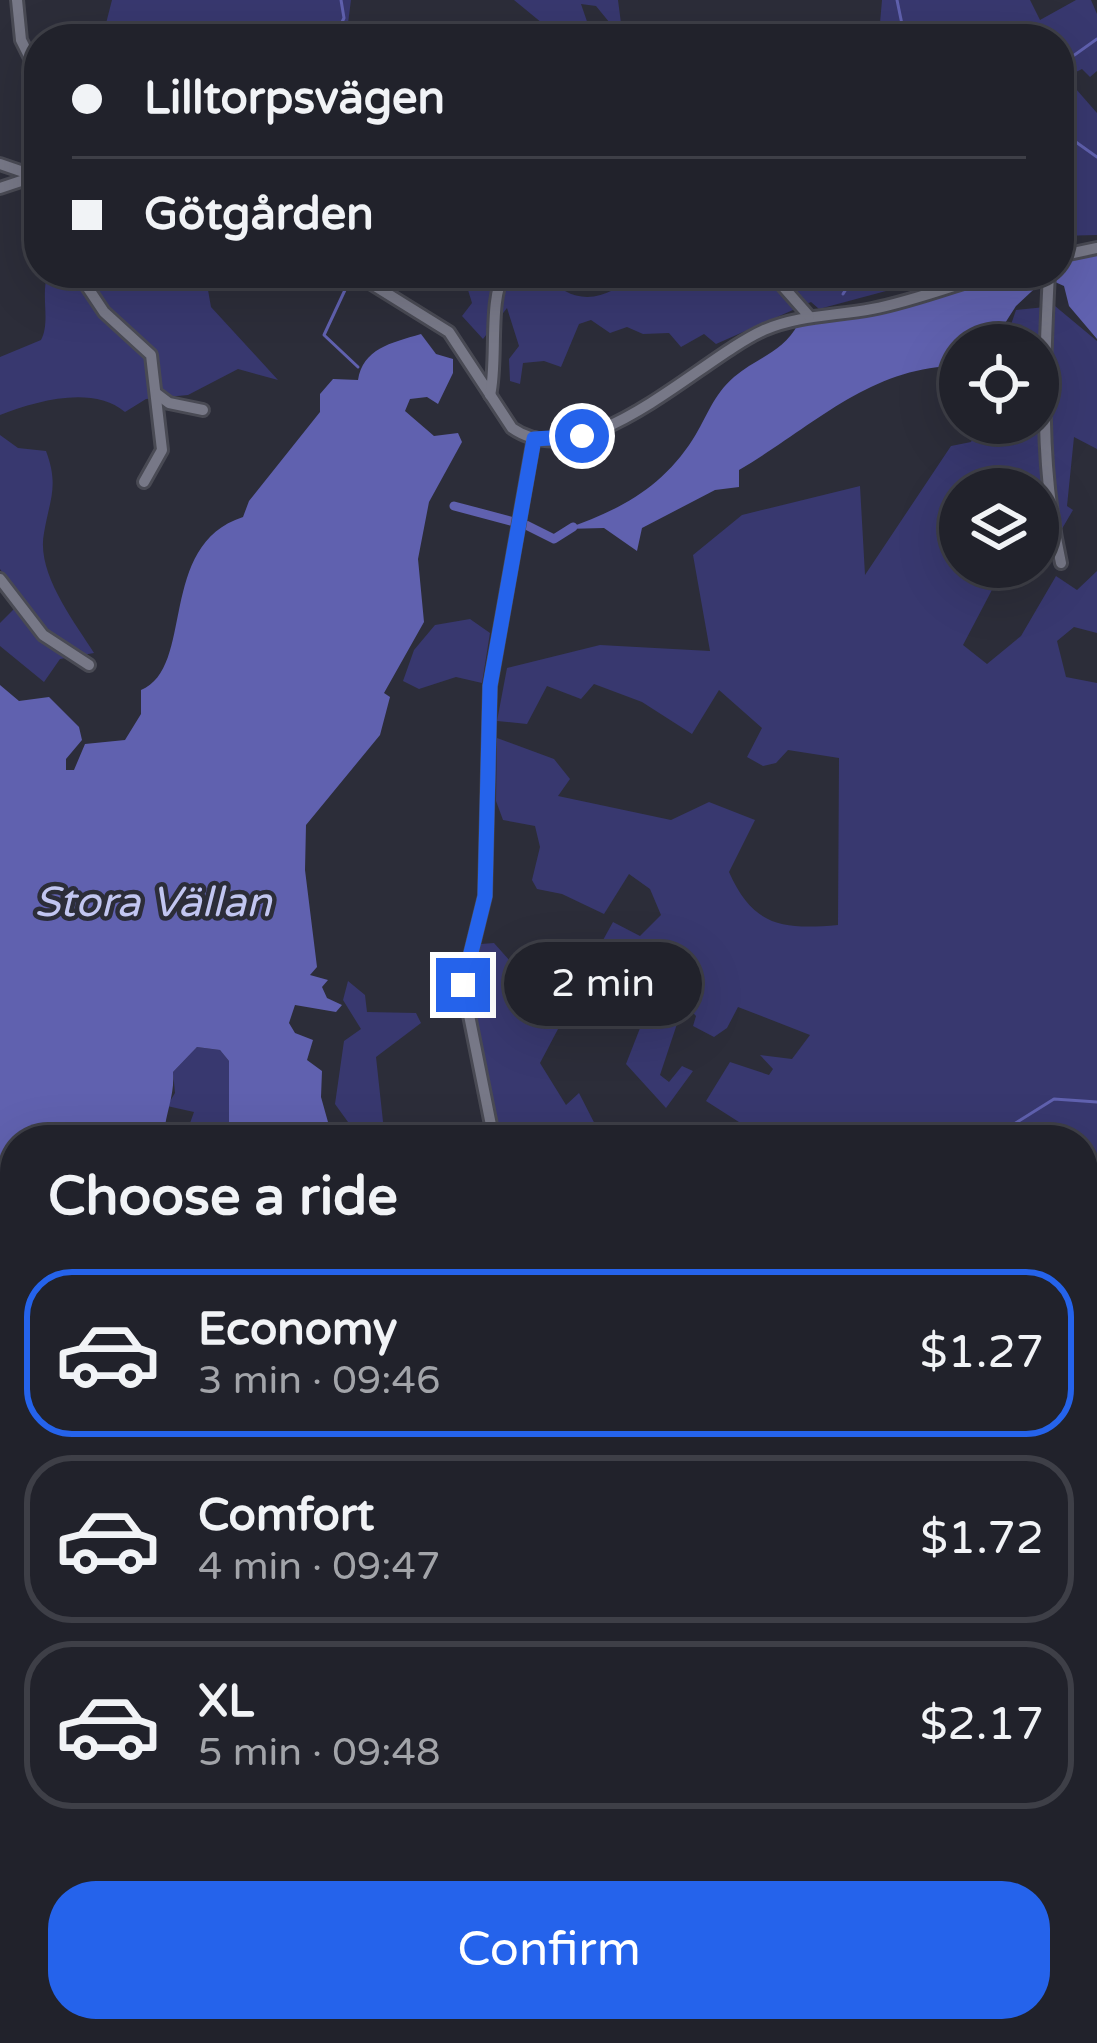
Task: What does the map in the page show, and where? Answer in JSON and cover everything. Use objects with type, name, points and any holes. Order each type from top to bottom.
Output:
[{"type":"street","points":[[17,0],[24,46]]},
{"type":"street","points":[[88,288],[104,312],[145,344],[157,394],[162,450],[144,482]]},
{"type":"street","points":[[381,288],[439,322],[459,343],[512,428],[534,439],[571,439],[611,424],[764,331],[808,316],[891,304],[945,288]]},
{"type":"street","points":[[490,395],[496,369],[497,288]]},
{"type":"street","points":[[784,288],[808,316]]},
{"type":"street","points":[[1048,288],[1044,448],[1047,499],[1061,563]]},
{"type":"street","points":[[157,394],[169,403],[203,410]]},
{"type":"street","points":[[491,1125],[463,985],[485,896],[490,686],[534,439]]},
{"type":"street","points":[[0,579],[43,635],[88,665]]},
{"type":"shaded area","points":[[112,0],[351,0],[348,24],[106,24]]},
{"type":"shaded area","points":[[514,0],[618,0],[621,24],[611,24],[596,6],[581,4],[588,24],[542,23]]},
{"type":"shaded area","points":[[882,0],[1030,0],[1040,20],[1076,0],[1091,0],[1097,14],[1097,71],[1090,77],[1082,69],[1076,72],[1076,89],[1097,113],[1097,235],[1074,236],[1074,24],[880,23]]},
{"type":"shaded area","points":[[208,288],[211,307],[278,380],[238,369],[188,395],[146,399],[125,412],[81,397],[0,415],[0,357],[41,340],[45,290]]},
{"type":"shaded area","points":[[564,288],[584,297],[617,288],[897,288],[819,309],[811,302],[716,344],[704,334],[681,347],[669,333],[643,334],[627,327],[610,333],[591,320],[579,324],[561,367],[544,361],[523,363],[520,384],[510,381],[509,359],[519,346],[507,308],[483,339],[462,316],[472,303],[468,290]]},
{"type":"shaded area","points":[[1055,306],[1097,341],[1097,449],[1074,437],[1067,506],[1073,510],[1059,534],[1059,468],[939,468],[939,588],[993,588],[963,645],[987,664],[1021,636],[1049,588],[1059,588],[1059,578],[1077,590],[1097,571],[1097,633],[1074,627],[1057,641],[1066,677],[1097,683],[1097,1125],[744,1125],[706,1101],[730,1062],[769,1075],[773,1069],[760,1055],[792,1059],[810,1035],[738,1007],[727,1028],[714,1037],[693,1026],[696,1016],[684,1003],[660,1075],[669,1082],[682,1066],[693,1071],[666,1108],[626,1064],[642,1023],[623,1000],[612,1007],[582,978],[613,922],[640,936],[661,915],[650,889],[629,874],[604,914],[562,894],[537,889],[532,880],[540,847],[535,826],[503,820],[496,801],[497,738],[554,759],[570,779],[558,796],[671,820],[709,802],[755,820],[729,872],[759,914],[801,926],[838,925],[839,758],[788,750],[776,763],[763,766],[747,757],[762,728],[719,690],[692,734],[642,702],[594,684],[581,699],[547,686],[527,724],[497,721],[507,668],[600,645],[710,651],[693,555],[742,515],[860,486],[865,575],[951,446],[1059,444],[1059,324],[1011,324],[1016,310]]},
{"type":"shaded area","points":[[0,435],[18,448],[46,451],[53,483],[44,533],[46,564],[58,596],[94,653],[60,659],[44,682],[0,646],[0,623],[22,601],[0,569]]},
{"type":"shaded area","points":[[470,619],[490,633],[482,683],[456,677],[419,689],[403,681],[414,650],[435,625]]},
{"type":"shaded area","points":[[494,943],[518,970],[562,996],[566,1014],[540,1063],[566,1105],[579,1093],[595,1125],[495,1125],[472,1012],[473,959],[481,944]]},
{"type":"shaded area","points":[[348,981],[365,995],[367,1012],[416,1013],[421,1023],[376,1057],[383,1125],[350,1125],[335,1104],[344,1041],[361,1029],[343,1000]]},
{"type":"shaded area","points":[[197,1047],[220,1050],[229,1061],[229,1103],[246,1125],[189,1125],[194,1112],[167,1106],[175,1093],[173,1072]]},
{"type":"water","points":[[1097,254],[1097,339],[1069,306],[1064,288],[1074,288],[1074,258]]},
{"type":"water","points":[[948,288],[1035,288],[1004,324],[939,324],[939,367],[898,376],[843,402],[739,470],[739,487],[715,490],[642,528],[637,551],[604,528],[565,529],[621,506],[653,484],[681,456],[727,384],[792,334],[798,324]]},
{"type":"water","name":"Stora Vällan","points":[[421,334],[436,354],[453,359],[453,373],[438,404],[427,397],[410,399],[405,411],[434,436],[458,433],[462,442],[429,502],[418,559],[424,622],[384,693],[390,697],[380,735],[306,825],[305,870],[317,967],[310,975],[328,980],[322,987],[327,998],[342,1005],[336,1012],[295,1005],[289,1023],[295,1033],[313,1040],[307,1060],[322,1071],[321,1097],[329,1125],[229,1124],[229,1061],[220,1050],[197,1047],[173,1072],[166,1125],[0,1125],[0,685],[19,701],[49,697],[79,727],[82,740],[66,759],[66,770],[74,770],[85,744],[125,740],[141,714],[141,690],[158,677],[168,658],[187,578],[198,553],[216,532],[243,517],[249,501],[320,412],[320,394],[333,379],[358,380],[372,354]]},
{"type":"waterway","points":[[341,0],[341,24]]},
{"type":"waterway","points":[[897,0],[902,24]]},
{"type":"waterway","points":[[1074,55],[1097,39]]},
{"type":"waterway","points":[[1074,141],[1097,157]]},
{"type":"waterway","points":[[346,288],[324,335],[358,367]]},
{"type":"waterway","points":[[843,294],[847,288]]},
{"type":"waterway","points":[[454,506],[518,523]]},
{"type":"waterway","points":[[526,525],[554,539],[573,527]]},
{"type":"waterway","points":[[1012,1125],[1054,1099],[1097,1102]]},
{"type":"route","points":[[463,985],[485,896],[490,686],[523,524],[529,459],[534,439],[582,436]]}]
